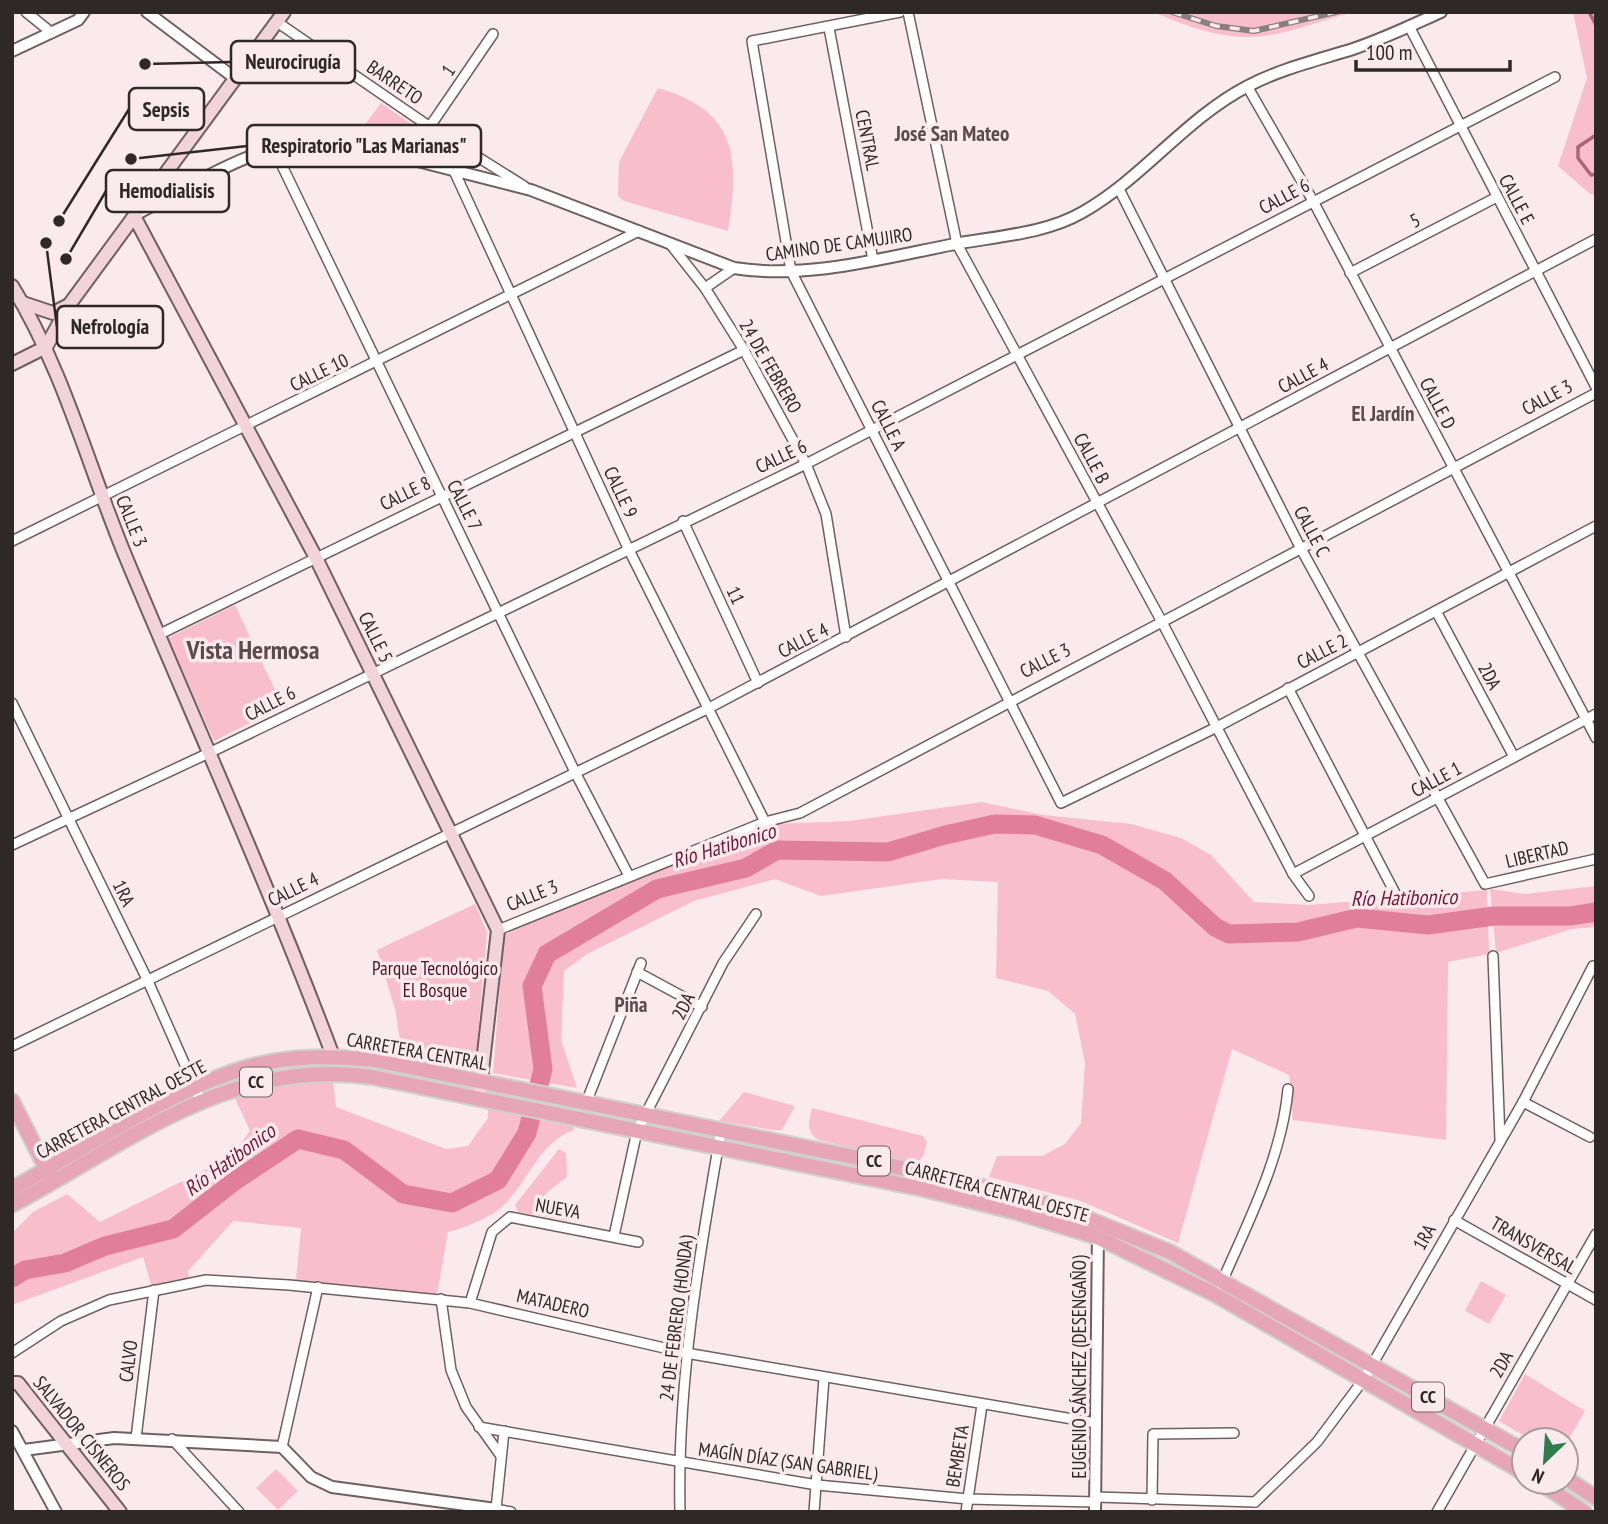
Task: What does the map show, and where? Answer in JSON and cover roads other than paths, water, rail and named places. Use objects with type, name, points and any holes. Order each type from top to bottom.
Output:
[{"type":"main road","points":[[12,364],[46,347],[69,305],[281,17]]},
{"type":"main road","name":"CALLE 5","points":[[134,216],[315,556],[498,930]]},
{"type":"main road","name":"CALLE 3","points":[[12,286],[46,347],[101,496],[279,916],[333,1056]]},
{"type":"main road","points":[[22,303],[53,313],[69,305]]},
{"type":"main road","points":[[485,1098],[498,930]]},
{"type":"main road","name":"CARRETERA CENTRAL","points":[[333,1056],[375,1060],[488,1083]]},
{"type":"main road","name":"CARRETERA CENTRAL OESTE","points":[[12,1189],[51,1176],[251,1066],[333,1056]]},
{"type":"main road","name":"CARRETERA CENTRAL OESTE","points":[[51,1176],[62,1160],[198,1095],[264,1079],[336,1072],[485,1098],[923,1189],[1016,1212],[1097,1237],[1216,1295],[1510,1465]]},
{"type":"main road","name":"CARRETERA CENTRAL OESTE","points":[[488,1083],[927,1173],[1012,1194],[1099,1222],[1170,1252],[1223,1280],[1510,1443]]},
{"type":"main road","points":[[12,1101],[51,1176]]},
{"type":"main road","points":[[37,1152],[62,1160]]},
{"type":"main road","points":[[923,1189],[927,1173]]},
{"type":"main road","name":"CC","points":[[12,1205],[51,1176]]},
{"type":"main road","name":"SALVADOR CISNEROS","points":[[14,1380],[120,1512]]},
{"type":"main road","points":[[1580,1488],[1596,1499]]},
{"type":"main road","points":[[1561,1496],[1586,1512]]},
{"type":"street","points":[[26,12],[52,33]]},
{"type":"street","points":[[12,51],[78,20],[84,12]]},
{"type":"street","points":[[147,12],[236,79]]},
{"type":"street","points":[[829,28],[900,12]]},
{"type":"street","name":"CALLE B","points":[[908,12],[957,244],[1162,622],[1293,874],[1309,896]]},
{"type":"street","name":"CAMINO DE CAMUJIRO","points":[[134,216],[216,172],[273,147],[303,140],[335,140],[455,173],[531,190],[734,268],[762,272],[791,271],[873,260],[1045,228],[1081,213],[1119,189],[1193,126],[1247,86],[1441,12]]},
{"type":"street","name":"BARRETO","points":[[281,17],[430,127],[531,190]]},
{"type":"street","name":"CALLE E","points":[[1409,26],[1596,387]]},
{"type":"street","name":"CALLE A","points":[[829,28],[752,41],[791,271],[1061,803]]},
{"type":"street","name":"CENTRAL","points":[[829,28],[873,260]]},
{"type":"street","name":"1","points":[[407,159],[494,34]]},
{"type":"street","name":"CALLE 6","points":[[12,845],[211,752],[683,521],[806,464],[1018,357],[1458,124],[1555,77]]},
{"type":"street","name":"CALLE D","points":[[1247,86],[1313,201],[1596,738]]},
{"type":"street","name":"CALLE 7","points":[[273,147],[575,772],[629,876]]},
{"type":"street","name":"CALLE 9","points":[[455,173],[574,435],[765,822]]},
{"type":"street","name":"CALLE C","points":[[1119,189],[1300,547],[1485,884]]},
{"type":"street","name":"5","points":[[1350,273],[1497,197]]},
{"type":"street","name":"CALLE 10","points":[[12,541],[639,231]]},
{"type":"street","name":"CALLE 4","points":[[12,1046],[709,708],[1596,239]]},
{"type":"street","name":"24 DE FEBRERO","points":[[671,244],[705,288],[744,350],[806,464],[825,513],[846,637]]},
{"type":"street","points":[[705,288],[734,268]]},
{"type":"street","name":"CALLE 8","points":[[158,635],[440,495],[574,435],[744,350]]},
{"type":"street","name":"CALLE 3","points":[[498,930],[765,822],[800,813],[1596,393]]},
{"type":"street","name":"11","points":[[683,521],[758,683]]},
{"type":"street","name":"CALLE 2","points":[[1061,803],[1215,728],[1596,526]]},
{"type":"street","name":"2DA","points":[[1436,611],[1514,757]]},
{"type":"street","points":[[1288,688],[1395,893]]},
{"type":"street","name":"1RA","points":[[12,703],[147,979],[198,1095]]},
{"type":"street","name":"CALLE 1","points":[[1293,874],[1596,714]]},
{"type":"street","name":"LIBERTAD","points":[[1485,884],[1596,859]]},
{"type":"street","name":"2DA","points":[[645,1116],[723,963],[756,914]]},
{"type":"street","points":[[1493,956],[1500,1140]]},
{"type":"street","name":"1RA","points":[[1255,1507],[1317,1442],[1364,1379],[1523,1102],[1593,966]]},
{"type":"street","points":[[583,1103],[639,967],[702,1007]]},
{"type":"street","points":[[1216,1295],[1276,1152],[1285,1122],[1288,1089]]},
{"type":"street","points":[[1523,1102],[1590,1137]]},
{"type":"street","points":[[614,1236],[637,1130],[645,1116]]},
{"type":"street","name":"24 DE FEBRERO (HONDA)","points":[[680,1512],[679,1464],[686,1353],[721,1131]]},
{"type":"street","name":"NUEVA","points":[[470,1303],[492,1232],[510,1217],[638,1242]]},
{"type":"street","name":"TRANSVERSAL","points":[[1454,1220],[1596,1300]]},
{"type":"street","name":"EUGENIO SÁNCHEZ (DESENGAÑO)","points":[[1096,1503],[1099,1222]]},
{"type":"street","name":"2DA","points":[[1437,1512],[1596,1234]]},
{"type":"street","name":"MATADERO","points":[[12,1353],[61,1321],[109,1300],[206,1280],[289,1285],[470,1303],[686,1353],[1096,1423]]},
{"type":"street","points":[[282,1447],[318,1287]]},
{"type":"street","name":"CALVO","points":[[136,1438],[154,1290]]},
{"type":"street","points":[[441,1299],[451,1370],[466,1407],[501,1456]]},
{"type":"street","points":[[814,1512],[824,1378]]},
{"type":"street","name":"BEMBETA","points":[[966,1512],[982,1405]]},
{"type":"street","name":"MAGÍN DÍAZ (SAN GABRIEL)","points":[[479,1427],[679,1464],[817,1485],[968,1499],[1096,1503],[1152,1500],[1255,1507]]},
{"type":"street","points":[[12,1431],[18,1451],[56,1512]]},
{"type":"street","points":[[495,1511],[504,1431]]},
{"type":"street","points":[[1152,1500],[1153,1434],[1234,1433]]},
{"type":"street","points":[[18,1451],[69,1446],[95,1439],[136,1438],[282,1447],[311,1477],[332,1488],[510,1512]]},
{"type":"street","points":[[172,1439],[239,1512]]},
{"type":"street","points":[[1586,1512],[1596,1499]]},
{"type":"waterway","points":[[1589,12],[1596,25]]},
{"type":"waterway","points":[[1596,135],[1578,147],[1578,158],[1591,175],[1596,174]]},
{"type":"waterway","name":"Río Hatibonico","points":[[12,1278],[25,1270],[65,1263],[105,1246],[173,1229],[236,1180],[298,1139],[344,1150],[403,1194],[452,1203],[498,1180],[527,1133],[543,1069],[532,986],[547,954],[657,889],[746,868],[777,850],[888,852],[995,824],[1035,825],[1102,845],[1165,881],[1215,927],[1229,934],[1298,932],[1357,918],[1428,925],[1494,916],[1570,916],[1596,912]]},
{"type":"railway","points":[[1172,12],[1216,26],[1254,31],[1336,12]]},
{"type":"place","name":"Neurocirugía","points":[[145,64]]},
{"type":"place","name":"Respiratorio \"Las Marianas\"","points":[[131,159]]},
{"type":"place","name":"Sepsis","points":[[59,221]]},
{"type":"place","name":"Nefrología","points":[[46,243]]},
{"type":"place","name":"Hemodialisis","points":[[66,259]]},
{"type":"district","name":"José San Mateo","points":[[952,134]]},
{"type":"district","name":"El Jardín","points":[[1383,414]]},
{"type":"district","name":"Vista Hermosa","points":[[253,650]]},
{"type":"district","name":"Piña","points":[[631,1005]]},
{"type":"park label","name":"Parque Tecnológico El Bosque","points":[[435,979]]}]
